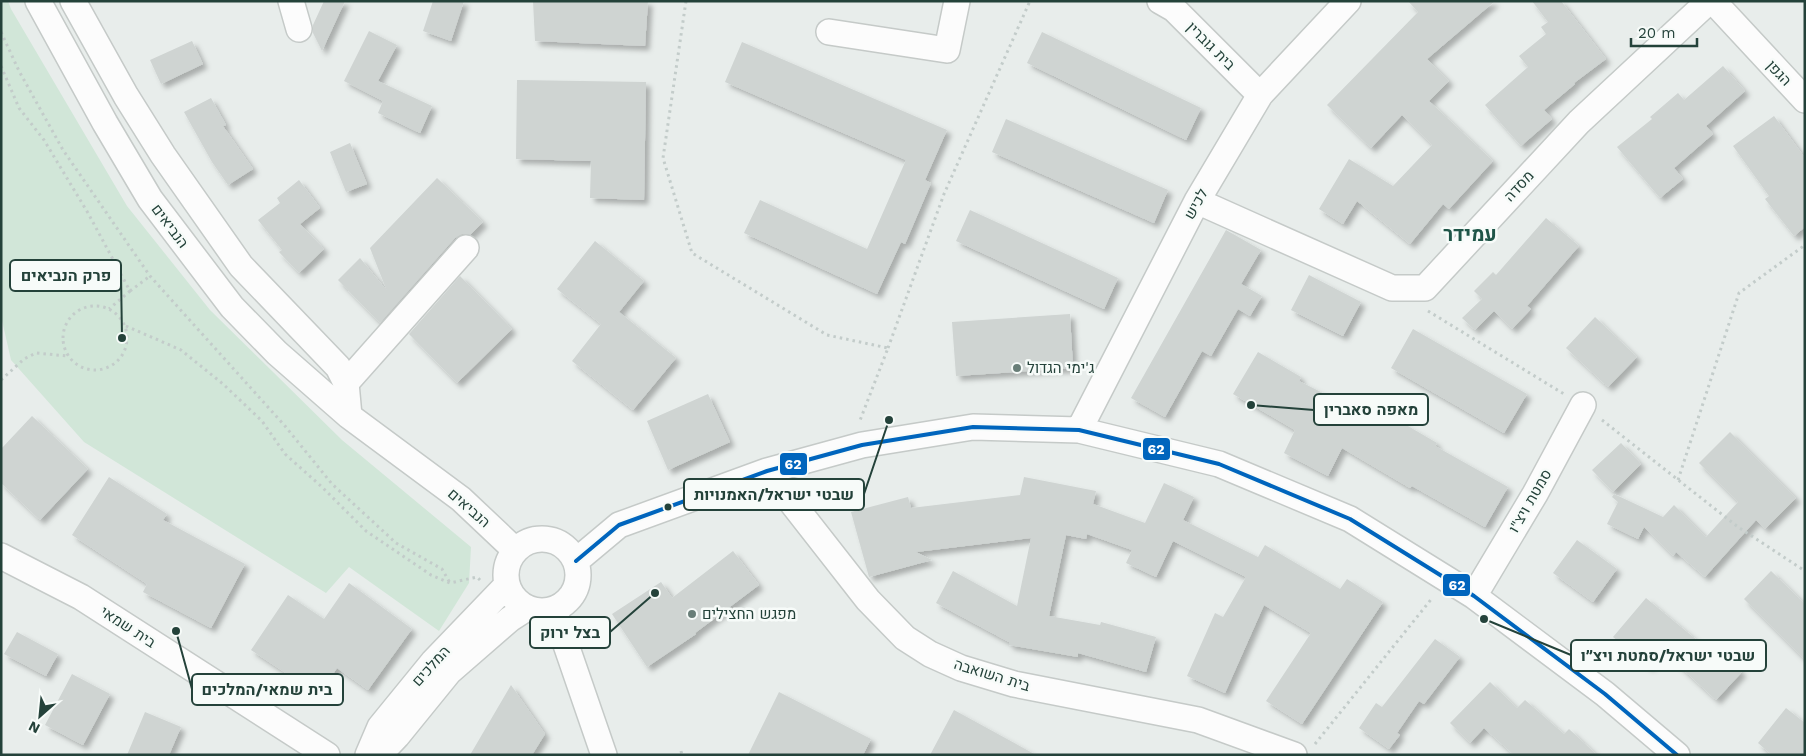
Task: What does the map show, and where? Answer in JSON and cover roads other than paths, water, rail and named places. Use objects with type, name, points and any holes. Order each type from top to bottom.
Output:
[{"type":"street","name":"הנביאים","points":[[38,1],[104,123],[150,199],[232,307],[277,353],[349,416],[461,499],[515,550]]},
{"type":"street","points":[[73,1],[126,96],[163,155],[213,228],[241,266],[338,367],[346,383],[349,416]]},
{"type":"street","points":[[291,1],[299,29]]},
{"type":"street","points":[[829,32],[947,50],[956,1]]},
{"type":"street","name":"בית גוברין","points":[[1160,1],[1174,9],[1260,95]]},
{"type":"street","name":"לכיש","points":[[1079,430],[1197,201],[1260,95],[1348,1]]},
{"type":"street","name":"הגפן","points":[[1711,1],[1805,100]]},
{"type":"street","name":"מסדה","points":[[1197,201],[1392,288],[1425,288],[1579,122],[1711,1]]},
{"type":"street","points":[[346,383],[466,248]]},
{"type":"street","name":"סמטת ויצ\"ו","points":[[1474,596],[1535,494],[1583,406]]},
{"type":"street","points":[[576,561],[619,525],[767,471],[848,449],[973,427],[1079,430],[1218,464],[1350,519],[1474,596],[1605,694],[1677,755]]},
{"type":"street","name":"בית השואבה","points":[[767,471],[868,600],[905,638],[930,654],[961,668],[1014,684],[1198,720],[1303,751]]},
{"type":"street","points":[[546,538],[560,543],[571,552],[576,561],[578,579],[576,590],[566,604],[554,610],[542,611],[527,608],[501,591],[508,563],[521,543],[546,538]]},
{"type":"street","name":"בית שמאי","points":[[1,556],[81,597],[327,755]]},
{"type":"street","name":"המלכים","points":[[368,755],[380,727],[433,662],[501,591]]},
{"type":"street","name":"המלכים","points":[[379,755],[397,736],[448,672],[527,608]]},
{"type":"street","points":[[554,610],[604,755]]},
{"type":"place","name":"פרק הנביאים","points":[[122,338]]},
{"type":"place","name":"ג'ימי הגדול","points":[[1017,368]]},
{"type":"place","name":"מאפה סאברין","points":[[1251,405]]},
{"type":"place","name":"שבטי ישראל/האמנויות","points":[[889,420]]},
{"type":"place","name":"בצל ירוק","points":[[655,593]]},
{"type":"place","name":"מפגש החצילים","points":[[692,614]]},
{"type":"place","name":"שבטי ישראל/סמטת ויצ״ו","points":[[1484,619]]},
{"type":"place","name":"בית שמאי/המלכים","points":[[176,631]]},
{"type":"district","name":"עמידר","points":[[1470,234]]}]
